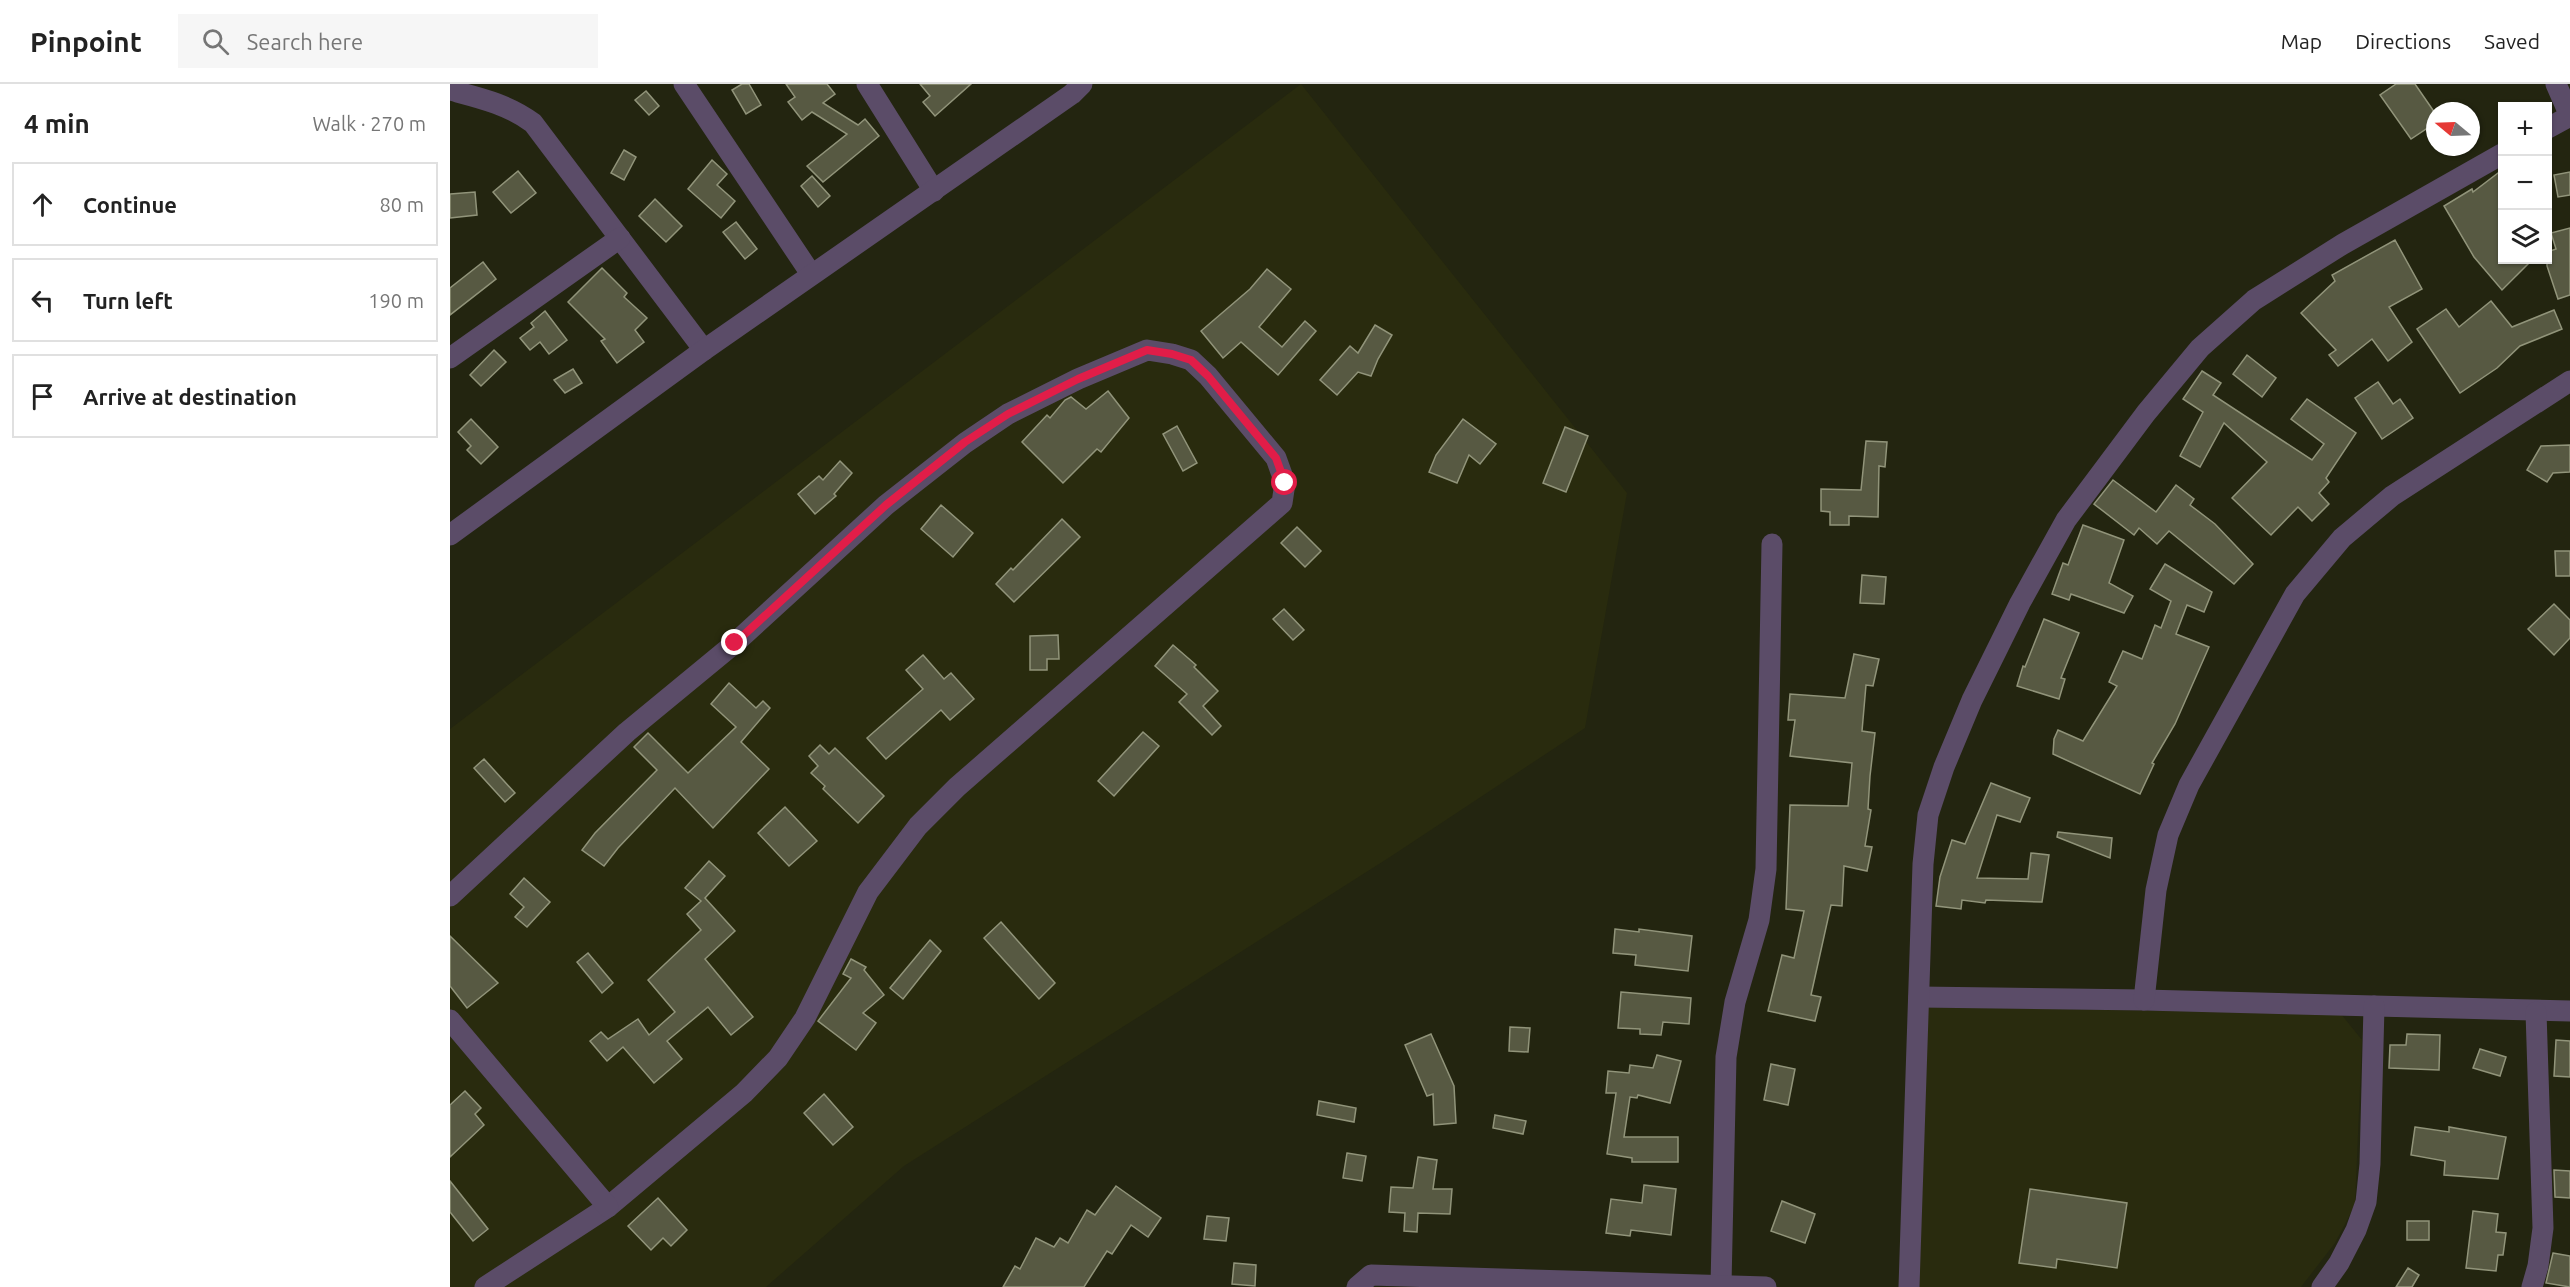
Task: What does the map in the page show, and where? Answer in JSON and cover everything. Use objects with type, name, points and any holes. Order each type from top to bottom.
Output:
[{"type":"street","points":[[684,84],[812,274]]},
{"type":"street","points":[[867,84],[934,191]]},
{"type":"street","points":[[2552,125],[2570,116],[2556,84]]},
{"type":"street","points":[[450,535],[704,350],[934,191],[1073,87]]},
{"type":"street","points":[[450,90],[515,110],[533,123],[704,350]]},
{"type":"street","points":[[1904,1287],[1919,997],[1923,864],[1928,815],[1944,767],[1972,700],[2020,603],[2066,520],[2146,413],[2200,348],[2254,300],[2343,244],[2498,156]]},
{"type":"street","points":[[450,358],[620,238]]},
{"type":"street","points":[[450,896],[627,732],[735,643],[886,505],[965,442],[1008,414],[1078,379],[1147,350],[1172,354],[1191,360],[1208,376],[1276,458],[1285,483],[1282,503],[957,787],[918,826],[868,892],[805,1018],[778,1058],[744,1093],[608,1207],[485,1287]]},
{"type":"street","points":[[2144,1000],[2156,890],[2168,835],[2189,785],[2295,594],[2342,538],[2392,496],[2570,381]]},
{"type":"street","points":[[1720,1285],[1726,1057],[1735,1002],[1759,920],[1766,869],[1772,544]]},
{"type":"street","points":[[1919,997],[2144,1000],[2536,1012],[2570,1011]]},
{"type":"street","points":[[2322,1287],[2339,1263],[2356,1230],[2366,1202],[2370,1164],[2374,1006]]},
{"type":"street","points":[[2532,1287],[2538,1266],[2543,1228],[2536,1012]]},
{"type":"street","points":[[450,1020],[608,1207]]},
{"type":"street","points":[[1357,1287],[1371,1275],[1598,1285],[1766,1287]]},
{"type":"shaded area","points":[[1301,84],[1627,493],[1585,728],[1390,857],[904,1166],[766,1287],[450,1287],[450,729]]},
{"type":"shaded area","points":[[1928,1007],[2341,1014],[2362,1040],[2355,1205],[2335,1243],[2301,1287],[1919,1287]]},
{"type":"building","points":[[742,84],[749,84],[761,105],[746,114],[732,90]]},
{"type":"building","points":[[786,84],[827,84],[835,94],[823,103],[858,125],[865,119],[879,136],[823,182],[807,166],[847,134],[812,112],[802,120],[788,102],[795,97]]},
{"type":"building","points":[[920,84],[971,84],[935,116],[923,102],[930,96]]},
{"type":"building","points":[[2396,84],[2415,84],[2427,102],[2426,129],[2411,139],[2380,95]]},
{"type":"building","points":[[646,91],[659,106],[649,115],[635,100]]},
{"type":"building","points":[[624,150],[636,157],[624,180],[611,173]]},
{"type":"building","points":[[712,160],[727,174],[717,185],[735,201],[721,218],[688,189]]},
{"type":"building","points":[[518,171],[536,193],[511,213],[493,192]]},
{"type":"building","points":[[2570,172],[2570,195],[2558,197],[2554,175]]},
{"type":"building","points":[[2498,173],[2498,264],[2528,264],[2502,290],[2474,257],[2444,206],[2472,189],[2473,192]]},
{"type":"building","points":[[812,176],[830,196],[818,207],[801,186]]},
{"type":"building","points":[[475,192],[477,215],[450,218],[450,194]]},
{"type":"building","points":[[655,199],[682,226],[666,242],[639,216]]},
{"type":"building","points":[[736,222],[757,249],[745,259],[723,232]]},
{"type":"building","points":[[2570,228],[2570,295],[2558,299],[2547,266],[2547,264],[2552,264],[2552,250],[2556,249],[2552,233]]},
{"type":"building","points":[[2395,240],[2422,289],[2389,307],[2412,342],[2388,361],[2372,339],[2338,366],[2329,355],[2336,350],[2301,313],[2335,281],[2332,275]]},
{"type":"building","points":[[483,262],[496,279],[450,315],[450,288]]},
{"type":"building","points":[[602,268],[627,293],[624,297],[647,318],[635,330],[644,342],[617,363],[601,341],[605,339],[568,302]]},
{"type":"building","points":[[1267,269],[1291,289],[1259,327],[1282,347],[1305,321],[1316,331],[1278,375],[1241,342],[1223,358],[1201,331],[1250,289]]},
{"type":"building","points":[[2491,301],[2512,327],[2554,310],[2562,329],[2520,346],[2497,368],[2460,393],[2417,329],[2446,309],[2459,327]]},
{"type":"building","points":[[545,311],[567,340],[549,354],[540,342],[530,350],[520,338],[534,327],[531,323]]},
{"type":"building","points":[[1375,325],[1392,335],[1371,376],[1358,372],[1337,395],[1320,380],[1350,346],[1358,353]]},
{"type":"building","points":[[494,350],[506,362],[481,386],[470,375]]},
{"type":"building","points":[[2247,355],[2276,378],[2262,397],[2233,374]]},
{"type":"building","points":[[573,369],[582,383],[565,393],[554,380]]},
{"type":"building","points":[[2202,371],[2221,383],[2213,395],[2312,460],[2324,444],[2291,419],[2307,399],[2356,433],[2326,478],[2329,482],[2319,493],[2329,504],[2312,521],[2298,507],[2271,535],[2232,498],[2267,462],[2224,423],[2200,467],[2180,456],[2203,412],[2183,399]]},
{"type":"building","points":[[2378,382],[2393,404],[2400,399],[2413,418],[2382,439],[2355,398]]},
{"type":"building","points":[[1108,391],[1129,418],[1101,452],[1097,449],[1063,483],[1022,442],[1047,415],[1050,418],[1065,400],[1071,397],[1086,409]]},
{"type":"building","points":[[471,419],[498,447],[481,464],[467,450],[471,446],[458,432]]},
{"type":"building","points":[[1463,419],[1496,444],[1480,464],[1469,455],[1457,483],[1429,472],[1436,455]]},
{"type":"building","points":[[1177,426],[1197,463],[1183,471],[1163,434]]},
{"type":"building","points":[[1565,427],[1588,436],[1566,492],[1543,483]]},
{"type":"building","points":[[1866,441],[1887,442],[1885,467],[1879,466],[1878,517],[1849,516],[1849,525],[1830,525],[1830,512],[1821,511],[1821,489],[1861,490]]},
{"type":"building","points":[[2570,445],[2570,472],[2553,473],[2547,482],[2527,470],[2541,446]]},
{"type":"building","points":[[840,461],[852,473],[834,494],[836,496],[815,514],[798,494],[819,476],[823,480]]},
{"type":"building","points":[[2113,480],[2156,512],[2176,485],[2194,499],[2190,505],[2215,524],[2253,564],[2234,584],[2169,531],[2157,544],[2139,528],[2134,535],[2094,504]]},
{"type":"building","points":[[941,505],[973,533],[953,557],[921,529]]},
{"type":"building","points":[[1062,519],[1080,537],[1014,602],[996,584],[1011,568],[1013,570]]},
{"type":"building","points":[[2083,525],[2124,540],[2109,583],[2133,596],[2124,613],[2071,594],[2069,600],[2052,594],[2063,563],[2068,565]]},
{"type":"building","points":[[1297,527],[1321,551],[1305,567],[1281,543]]},
{"type":"building","points":[[2555,551],[2570,551],[2570,576],[2556,576]]},
{"type":"building","points":[[2165,564],[2212,592],[2204,612],[2187,605],[2176,634],[2209,647],[2175,724],[2152,763],[2154,764],[2140,794],[2053,754],[2054,739],[2058,730],[2083,741],[2117,686],[2109,682],[2123,651],[2142,659],[2155,625],[2161,628],[2171,601],[2150,589]]},
{"type":"building","points":[[1862,575],[1886,577],[1884,604],[1860,603]]},
{"type":"building","points":[[2554,604],[2570,620],[2570,638],[2554,655],[2528,629]]},
{"type":"building","points":[[1284,609],[1304,630],[1293,640],[1273,619]]},
{"type":"building","points":[[2044,619],[2079,633],[2061,678],[2065,679],[2059,699],[2017,686],[2023,666],[2025,667]]},
{"type":"building","points":[[1058,635],[1059,659],[1047,659],[1047,670],[1030,670],[1030,636]]},
{"type":"building","points":[[1173,645],[1196,665],[1194,667],[1218,691],[1203,706],[1221,726],[1212,735],[1179,702],[1187,694],[1155,666]]},
{"type":"building","points":[[1854,654],[1879,659],[1873,686],[1866,685],[1862,731],[1875,733],[1868,809],[1871,810],[1865,846],[1872,847],[1867,871],[1844,866],[1842,906],[1831,905],[1811,995],[1821,997],[1815,1021],[1768,1011],[1782,955],[1794,958],[1804,911],[1786,909],[1790,805],[1848,806],[1852,763],[1790,756],[1795,720],[1788,720],[1790,694],[1845,698]]},
{"type":"building","points":[[923,655],[944,679],[951,673],[974,699],[950,720],[941,710],[886,759],[867,738],[923,689],[906,670]]},
{"type":"building","points":[[729,683],[756,708],[763,701],[770,708],[741,742],[769,769],[713,828],[675,788],[604,866],[582,850],[595,833],[657,770],[634,747],[648,733],[688,773],[736,727],[711,704]]},
{"type":"building","points":[[1143,732],[1159,746],[1114,796],[1098,781]]},
{"type":"building","points":[[820,745],[829,754],[835,748],[884,796],[858,823],[823,789],[825,786],[811,773],[818,766],[809,756]]},
{"type":"building","points":[[484,759],[515,793],[505,802],[474,768]]},
{"type":"building","points":[[1991,783],[2030,798],[2020,822],[1997,815],[1977,878],[2028,879],[2031,853],[2049,855],[2042,902],[1986,900],[1985,903],[1962,900],[1961,909],[1936,906],[1940,877],[1952,840],[1965,844]]},
{"type":"building","points":[[785,807],[817,841],[789,866],[758,833]]},
{"type":"building","points":[[2058,832],[2112,838],[2110,858],[2057,837]]},
{"type":"building","points":[[709,861],[725,876],[705,898],[735,931],[705,959],[753,1017],[731,1035],[708,1007],[667,1041],[682,1059],[654,1083],[623,1047],[607,1061],[590,1041],[601,1032],[608,1039],[638,1019],[649,1035],[675,1012],[648,980],[701,930],[687,914],[701,901],[685,888]]},
{"type":"building","points":[[524,878],[550,902],[527,927],[515,917],[524,907],[510,894]]},
{"type":"building","points":[[1001,922],[1055,983],[1039,999],[984,938]]},
{"type":"building","points":[[1615,929],[1639,932],[1639,929],[1692,936],[1688,971],[1635,965],[1636,955],[1613,953]]},
{"type":"building","points":[[450,936],[498,983],[467,1008],[450,986]]},
{"type":"building","points":[[930,940],[941,951],[903,999],[890,988]]},
{"type":"building","points":[[588,953],[613,983],[602,993],[577,962]]},
{"type":"building","points":[[851,959],[866,967],[864,970],[884,995],[863,1013],[876,1023],[856,1050],[818,1021],[851,978],[843,974]]},
{"type":"building","points":[[1621,992],[1691,998],[1689,1024],[1663,1022],[1661,1035],[1640,1034],[1640,1029],[1618,1028]]},
{"type":"building","points":[[1510,1027],[1530,1028],[1528,1052],[1509,1051]]},
{"type":"building","points":[[1431,1034],[1454,1086],[1456,1123],[1434,1125],[1433,1094],[1427,1096],[1405,1045]]},
{"type":"building","points":[[2407,1034],[2440,1035],[2439,1070],[2389,1068],[2390,1045],[2406,1045]]},
{"type":"building","points":[[2556,1040],[2570,1041],[2570,1077],[2554,1076]]},
{"type":"building","points":[[2480,1049],[2506,1057],[2500,1076],[2473,1068]]},
{"type":"building","points":[[1657,1055],[1681,1061],[1670,1103],[1638,1095],[1637,1098],[1630,1097],[1624,1137],[1678,1137],[1678,1162],[1632,1162],[1632,1158],[1607,1154],[1616,1093],[1606,1093],[1608,1071],[1629,1073],[1630,1065],[1653,1068]]},
{"type":"building","points":[[1771,1064],[1795,1069],[1788,1105],[1764,1100]]},
{"type":"building","points":[[465,1091],[481,1108],[475,1114],[484,1125],[450,1157],[450,1105]]},
{"type":"building","points":[[824,1094],[853,1127],[833,1145],[804,1113]]},
{"type":"building","points":[[1319,1101],[1356,1108],[1354,1122],[1317,1115]]},
{"type":"building","points":[[1495,1115],[1526,1121],[1523,1134],[1493,1128]]},
{"type":"building","points":[[2415,1127],[2449,1132],[2449,1127],[2506,1137],[2498,1179],[2444,1175],[2445,1161],[2411,1155]]},
{"type":"building","points":[[1347,1153],[1366,1156],[1362,1181],[1343,1178]]},
{"type":"building","points":[[1418,1157],[1437,1160],[1433,1189],[1452,1189],[1450,1214],[1418,1213],[1417,1232],[1404,1231],[1405,1213],[1389,1212],[1391,1187],[1413,1188]]},
{"type":"building","points":[[2554,1170],[2570,1171],[2570,1198],[2555,1197]]},
{"type":"building","points":[[450,1181],[488,1229],[473,1241],[450,1212]]},
{"type":"building","points":[[1644,1185],[1676,1189],[1671,1235],[1631,1230],[1630,1236],[1606,1233],[1611,1199],[1642,1203]]},
{"type":"building","points":[[1116,1186],[1161,1218],[1148,1237],[1131,1225],[1112,1254],[1107,1251],[1084,1287],[1003,1287],[1015,1266],[1020,1269],[1036,1238],[1054,1247],[1060,1238],[1068,1243],[1087,1210],[1095,1215]]},
{"type":"building","points":[[2030,1189],[2127,1203],[2117,1268],[2057,1259],[2056,1268],[2019,1263]]},
{"type":"building","points":[[658,1198],[687,1230],[671,1246],[663,1238],[651,1250],[628,1226]]},
{"type":"building","points":[[1782,1201],[1815,1214],[1805,1243],[1771,1231]]},
{"type":"building","points":[[2473,1211],[2498,1214],[2496,1232],[2506,1233],[2503,1255],[2498,1255],[2496,1271],[2466,1268]]},
{"type":"building","points":[[1207,1216],[1229,1218],[1226,1241],[1204,1239]]},
{"type":"building","points":[[2407,1221],[2429,1221],[2429,1240],[2407,1240]]},
{"type":"building","points":[[2553,1253],[2570,1256],[2570,1287],[2546,1283]]},
{"type":"building","points":[[1234,1263],[1256,1265],[1255,1286],[1232,1284]]},
{"type":"building","points":[[2408,1268],[2419,1275],[2412,1287],[2396,1287]]},
{"type":"route","points":[[735,643],[886,505],[965,442],[1008,414],[1078,379],[1147,350],[1191,360],[1208,376],[1276,458],[1285,483]]}]
